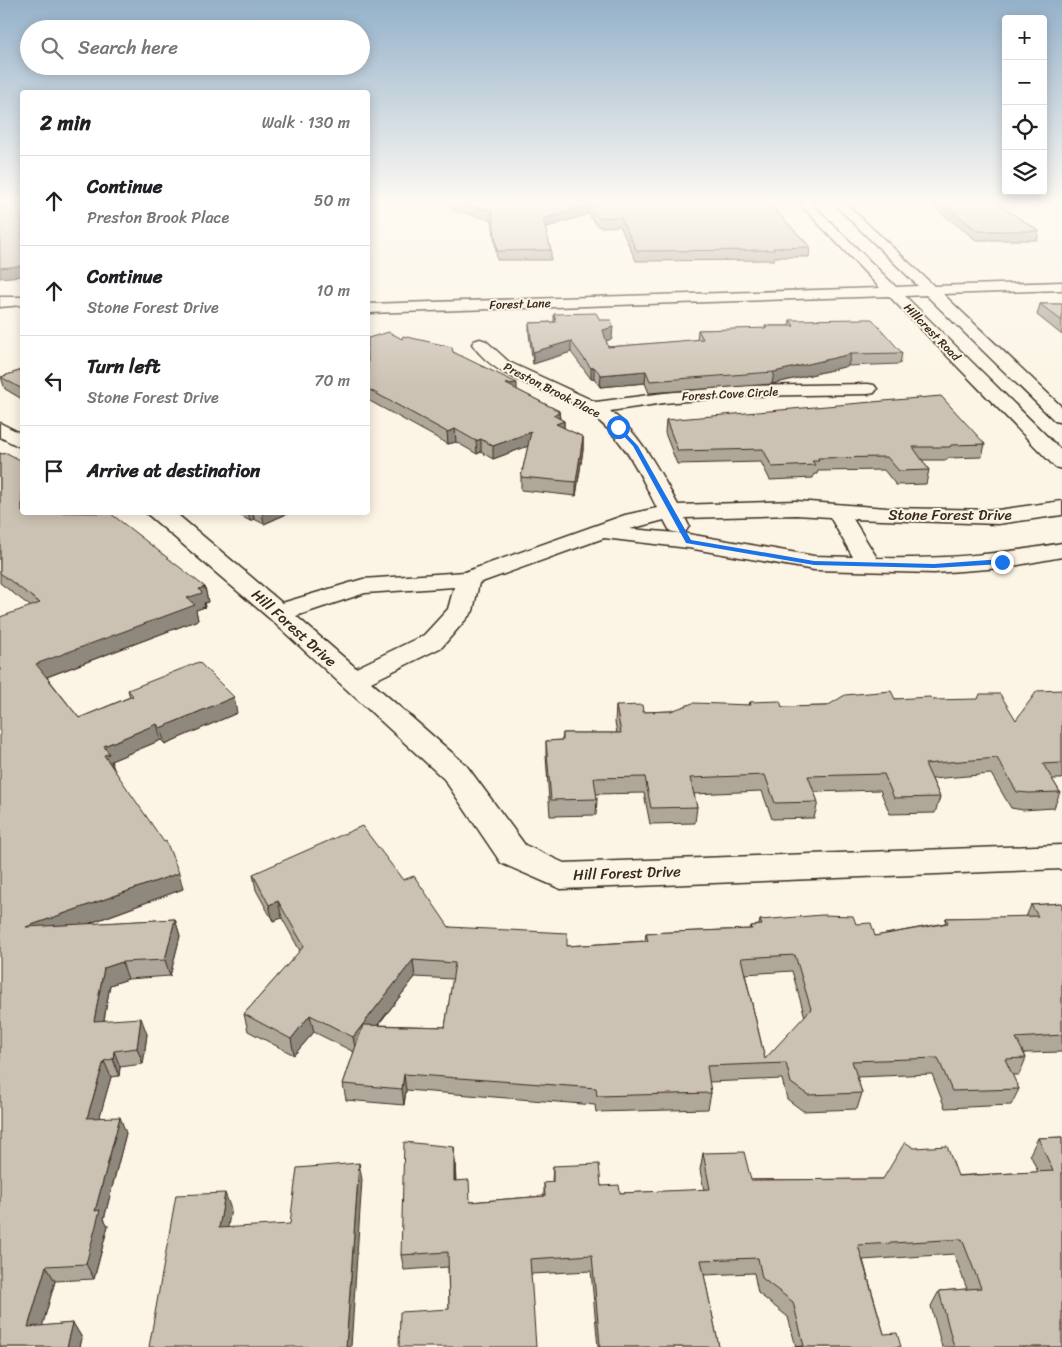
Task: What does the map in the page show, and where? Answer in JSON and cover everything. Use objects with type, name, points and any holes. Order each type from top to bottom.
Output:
[{"type":"main road","name":"Hillcrest Road","points":[[863,264],[1062,463]]},
{"type":"main road","name":"Hillcrest Road","points":[[901,264],[1062,417]]},
{"type":"main road","name":"Forest Lane","points":[[423,292],[1062,272]]},
{"type":"main road","name":"Forest Lane","points":[[370,308],[385,301],[672,299],[930,292],[1062,286]]},
{"type":"main road","points":[[672,299],[729,303],[859,302],[914,314]]},
{"type":"main road","points":[[0,302],[20,301]]},
{"type":"main road","points":[[0,316],[20,316]]},
{"type":"main road","name":"Preston Brook Place","points":[[480,344],[503,366],[594,408],[618,427],[635,446],[670,512]]},
{"type":"main road","name":"Forest Cove Circle","points":[[594,408],[664,398],[744,391],[868,389]]},
{"type":"main road","name":"Stone Forest Drive","points":[[278,613],[363,586],[468,578],[633,520],[670,512],[796,508],[838,512],[998,517],[1062,508]]},
{"type":"main road","points":[[670,512],[688,541]]},
{"type":"main road","points":[[838,512],[869,565]]},
{"type":"main road","name":"Hill Forest Drive","points":[[161,515],[170,520],[278,613],[455,772],[513,854],[561,876],[1062,857]]},
{"type":"main road","name":"Stone Forest Drive","points":[[595,533],[642,535],[688,541],[814,563],[934,566],[1002,562],[1062,550]]},
{"type":"main road","points":[[353,680],[434,641],[460,611],[468,578]]},
{"type":"building","points":[[0,264],[20,264],[20,266],[0,268]]},
{"type":"building","points":[[1040,304],[1062,304],[1062,321]]},
{"type":"building","points":[[596,313],[600,320],[611,320],[613,327],[603,330],[608,347],[703,339],[698,330],[794,326],[790,320],[872,319],[902,353],[851,354],[774,372],[650,381],[646,371],[601,375],[594,367],[591,368],[571,341],[533,352],[529,323],[556,322],[554,314]]},
{"type":"building","points":[[389,332],[402,339],[403,336],[452,347],[453,352],[517,383],[506,384],[559,411],[557,411],[560,413],[553,415],[564,421],[556,424],[583,437],[576,482],[521,477],[531,432],[493,446],[481,439],[476,441],[455,429],[447,432],[370,390],[370,337]]},
{"type":"building","points":[[20,371],[20,388],[1,377]]},
{"type":"building","points":[[941,396],[985,444],[951,445],[950,447],[913,447],[929,470],[899,471],[887,457],[818,458],[819,461],[812,461],[815,465],[772,467],[763,449],[678,451],[666,420]]},
{"type":"building","points":[[0,453],[7,453],[20,460],[20,515],[113,515],[205,587],[199,589],[202,593],[187,598],[195,605],[36,664],[79,718],[133,696],[128,690],[199,662],[234,697],[160,728],[157,724],[104,746],[109,754],[104,755],[164,842],[166,841],[179,873],[26,927],[175,919],[165,960],[122,962],[104,968],[94,1021],[141,1018],[137,1048],[114,1051],[113,1059],[104,1061],[87,1118],[120,1117],[95,1211],[100,1210],[86,1264],[46,1266],[28,1327],[73,1323],[67,1347],[0,1347],[0,617],[40,603],[0,573]]},
{"type":"building","points":[[1062,690],[1062,763],[1043,764],[1060,792],[1017,792],[997,758],[925,764],[940,797],[894,798],[884,774],[808,776],[818,802],[775,803],[765,775],[690,778],[697,807],[651,808],[645,777],[594,778],[597,799],[551,800],[546,741],[563,740],[563,733],[621,733],[616,706],[642,705],[643,712],[671,711],[693,703],[751,705],[750,702],[780,701],[782,707],[827,706],[845,695],[891,691],[895,699],[930,697],[933,700],[978,699],[980,694],[1000,694],[1016,720],[1037,691]]},
{"type":"building","points":[[362,826],[403,880],[414,876],[449,927],[567,933],[567,946],[648,941],[646,933],[752,929],[751,926],[762,925],[760,920],[822,915],[853,916],[856,924],[871,923],[875,936],[948,923],[946,918],[1038,916],[1031,905],[1062,903],[1062,1035],[1016,1038],[1026,1058],[1005,1059],[1019,1089],[952,1091],[938,1058],[852,1061],[862,1093],[808,1095],[791,1083],[786,1063],[707,1066],[711,1093],[597,1096],[596,1088],[404,1074],[402,1089],[343,1084],[363,1025],[445,1027],[455,963],[413,960],[353,1037],[310,1015],[291,1039],[244,1014],[304,946],[278,901],[269,905],[253,874]],"holes":[[[795,955],[811,1009],[765,1059],[741,958]]]},
{"type":"building","points":[[1062,1137],[1062,1347],[954,1347],[939,1291],[981,1288],[962,1239],[858,1245],[884,1334],[897,1333],[901,1347],[792,1347],[804,1346],[793,1302],[762,1278],[758,1258],[701,1260],[719,1347],[599,1347],[592,1255],[530,1259],[536,1347],[399,1347],[400,1312],[449,1309],[448,1252],[401,1255],[404,1142],[454,1147],[454,1181],[469,1180],[470,1202],[545,1196],[544,1183],[553,1182],[553,1166],[599,1164],[601,1186],[619,1185],[620,1193],[710,1189],[703,1153],[744,1152],[751,1180],[883,1179],[905,1142],[914,1148],[947,1146],[958,1176],[1053,1171],[1038,1138]]},
{"type":"building","points":[[359,1163],[346,1347],[149,1347],[176,1195],[225,1193],[219,1228],[290,1224],[297,1168]]},
{"type":"route","points":[[618,427],[635,446],[670,512],[688,541],[814,563],[934,566],[1002,562]]}]
